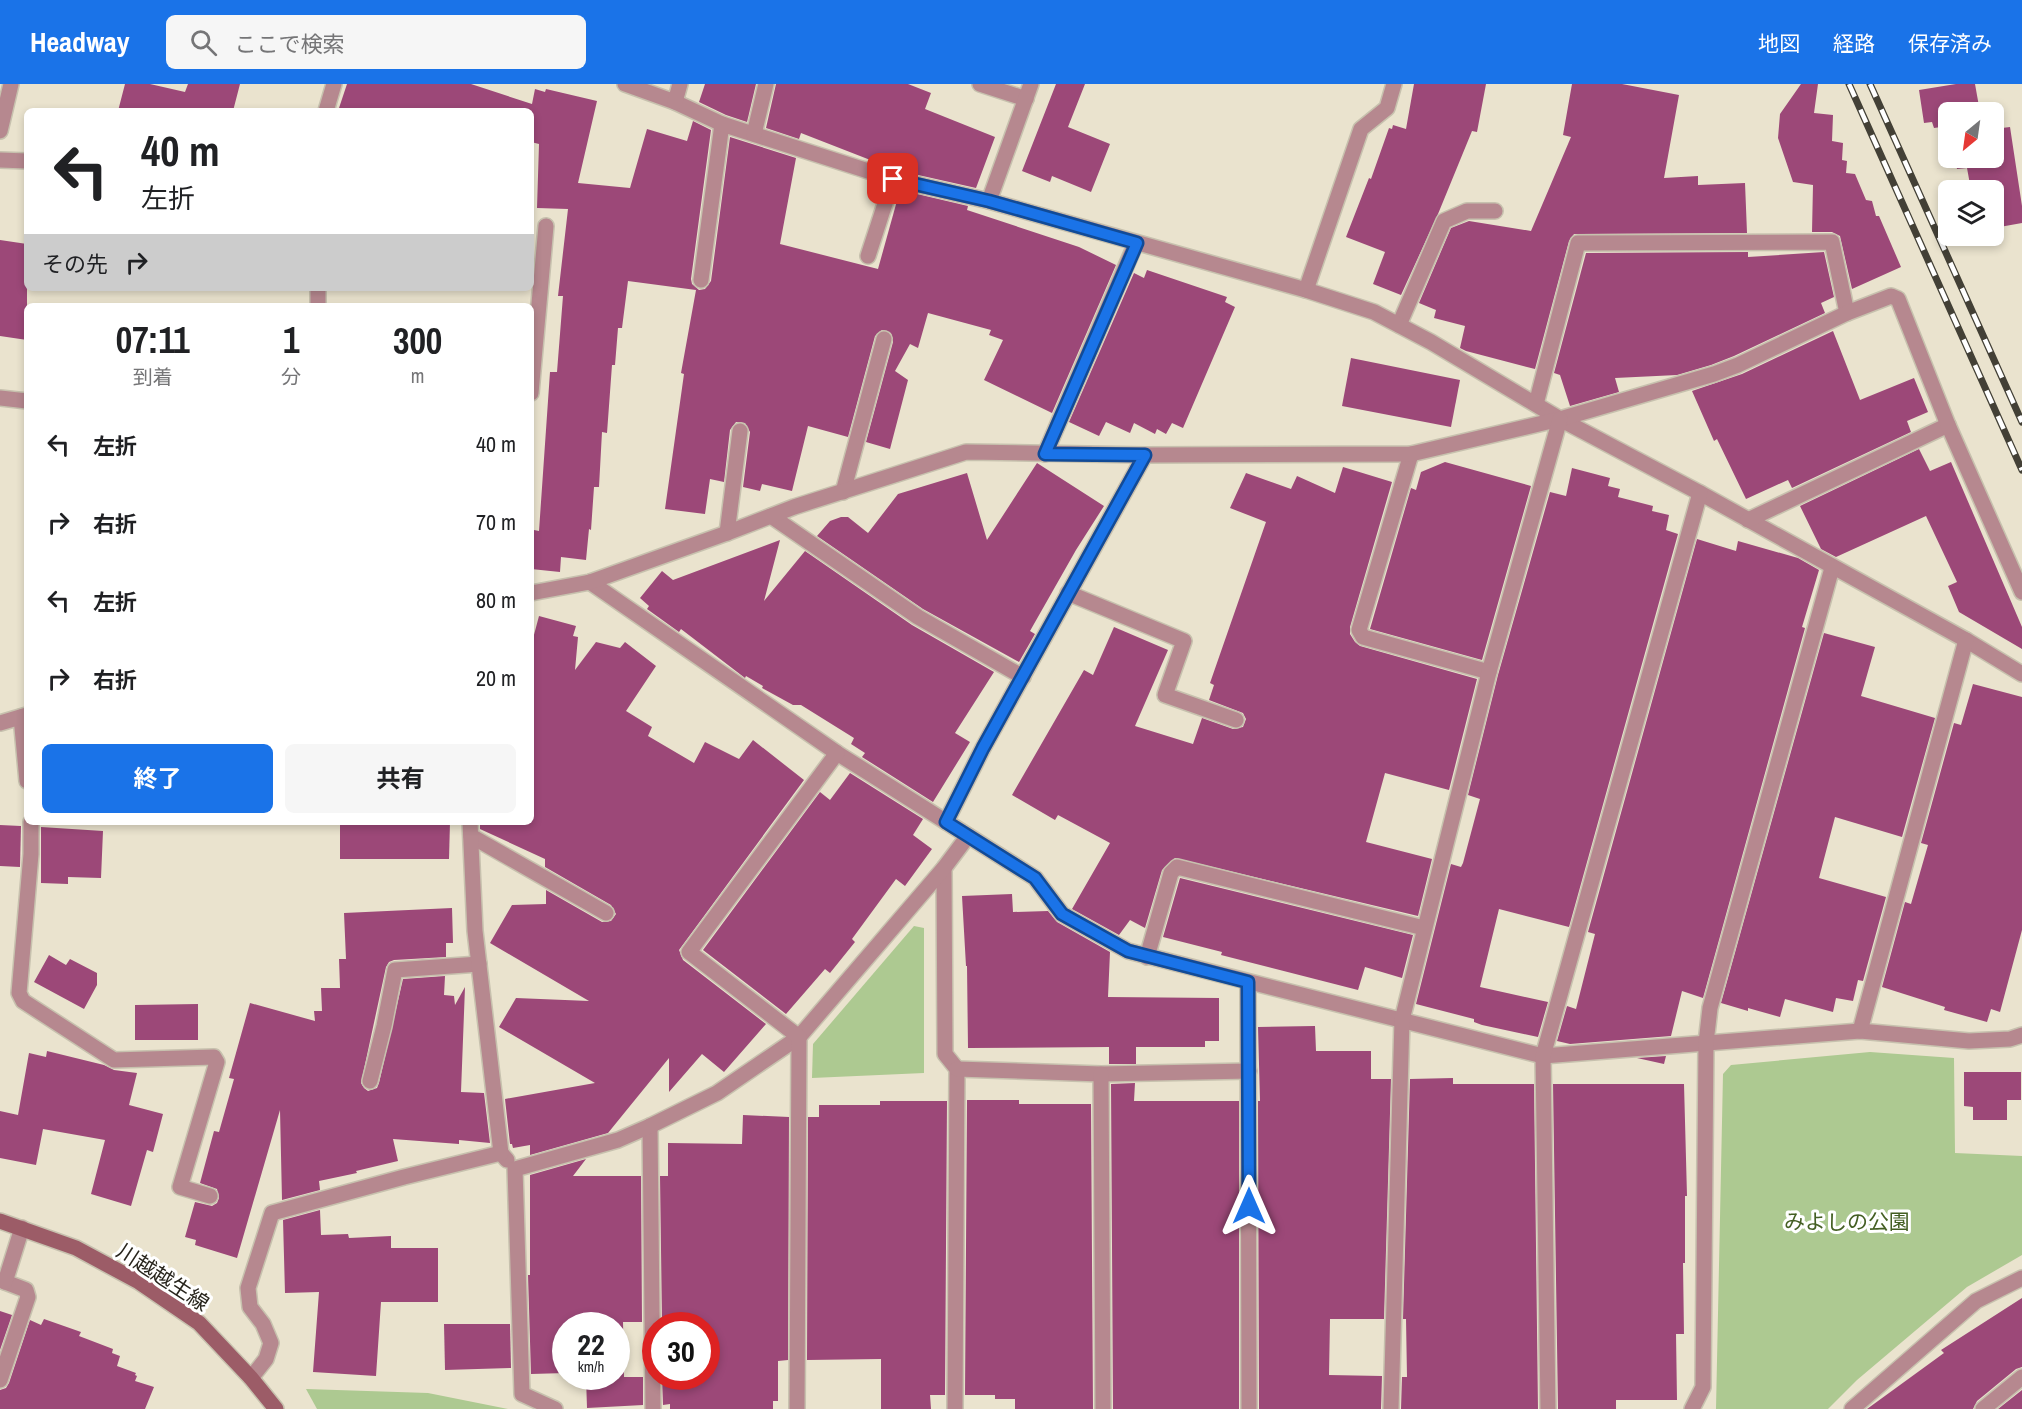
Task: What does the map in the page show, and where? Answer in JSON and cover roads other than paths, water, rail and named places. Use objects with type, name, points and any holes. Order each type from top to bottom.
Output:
[{"type":"main road","name":"川越越生線","points":[[0,1221],[76,1248],[139,1282],[199,1323],[251,1378],[276,1409]]},
{"type":"street","points":[[0,131],[11,84]]},
{"type":"street","points":[[327,108],[334,84]]},
{"type":"street","points":[[625,84],[675,102],[722,124],[893,179],[989,201],[1306,290],[1374,312],[1560,419],[1700,493],[1966,640],[2022,674]]},
{"type":"street","points":[[675,102],[680,84]]},
{"type":"street","points":[[754,134],[766,84]]},
{"type":"street","points":[[980,84],[1026,99]]},
{"type":"street","points":[[989,201],[1031,84]]},
{"type":"street","points":[[1306,290],[1361,129],[1387,108],[1394,84]]},
{"type":"street","points":[[701,280],[722,124]]},
{"type":"street","points":[[0,160],[24,161]]},
{"type":"street","points":[[868,256],[893,179]]},
{"type":"street","points":[[1399,325],[1444,221],[1467,211],[1495,211]]},
{"type":"street","points":[[534,360],[546,226]]},
{"type":"street","points":[[1536,404],[1578,243],[1832,242],[1847,313]]},
{"type":"street","points":[[1045,454],[1137,243]]},
{"type":"street","points":[[534,592],[590,582],[771,516],[966,452],[1145,455],[1412,454],[1560,419],[1730,368],[1847,313],[1891,296],[1898,300],[1948,425],[2022,592]]},
{"type":"street","points":[[843,492],[884,339]]},
{"type":"street","points":[[0,398],[24,401]]},
{"type":"street","points":[[1392,1409],[1402,1020],[1489,672],[1560,419]]},
{"type":"street","points":[[1748,520],[1948,425]]},
{"type":"street","points":[[727,533],[740,430]]},
{"type":"street","points":[[1412,454],[1359,630],[1363,637],[1489,672]]},
{"type":"street","points":[[946,822],[983,748],[1145,455]]},
{"type":"street","points":[[1548,1409],[1543,1056],[1700,493]]},
{"type":"street","points":[[771,516],[918,617],[1023,677]]},
{"type":"street","points":[[1692,1409],[1703,1388],[1706,1042],[1710,1008],[1832,568]]},
{"type":"street","points":[[590,582],[837,753],[1035,878],[1062,914],[1128,951],[1543,1056],[1860,1031],[1969,1041],[2010,1039],[2022,1035]]},
{"type":"street","points":[[1068,593],[1184,641],[1165,695],[1236,720]]},
{"type":"street","points":[[1860,1031],[1966,640]]},
{"type":"street","points":[[0,723],[24,716]]},
{"type":"street","points":[[799,1037],[689,952],[837,753]]},
{"type":"street","points":[[31,825],[31,854],[19,993],[22,1001],[114,1060],[214,1057],[217,1062],[180,1187],[210,1196]]},
{"type":"street","points":[[471,829],[606,913]]},
{"type":"street","points":[[471,829],[475,931],[501,1153],[515,1169],[522,1394],[555,1409]]},
{"type":"street","points":[[515,1169],[618,1140],[651,1126],[717,1093],[799,1037],[944,868],[968,836]]},
{"type":"street","points":[[1147,957],[1171,873],[1177,867],[1424,928]]},
{"type":"street","points":[[944,868],[945,1054],[957,1069],[955,1409]]},
{"type":"street","points":[[370,1081],[395,970],[479,964]]},
{"type":"street","points":[[1248,982],[1249,1409]]},
{"type":"street","points":[[797,1409],[799,1037]]},
{"type":"street","points":[[957,1069],[1101,1074],[1248,1071]]},
{"type":"street","points":[[1101,1074],[1103,1409]]},
{"type":"street","points":[[651,1126],[653,1409]]},
{"type":"street","points":[[251,1378],[266,1359],[271,1343],[263,1324],[250,1307],[248,1288],[272,1213],[501,1153]]},
{"type":"street","points":[[0,1380],[28,1297],[26,1290],[2,1281],[22,1228]]},
{"type":"street","points":[[1852,1409],[1976,1301],[2022,1278]]},
{"type":"street","points":[[1983,1409],[2022,1377]]},
{"type":"railway","points":[[1849,84],[2022,470]]},
{"type":"railway","points":[[1870,84],[2022,422]]},
{"type":"park label","name":"みよしの公園","points":[[1847,1221]]}]
